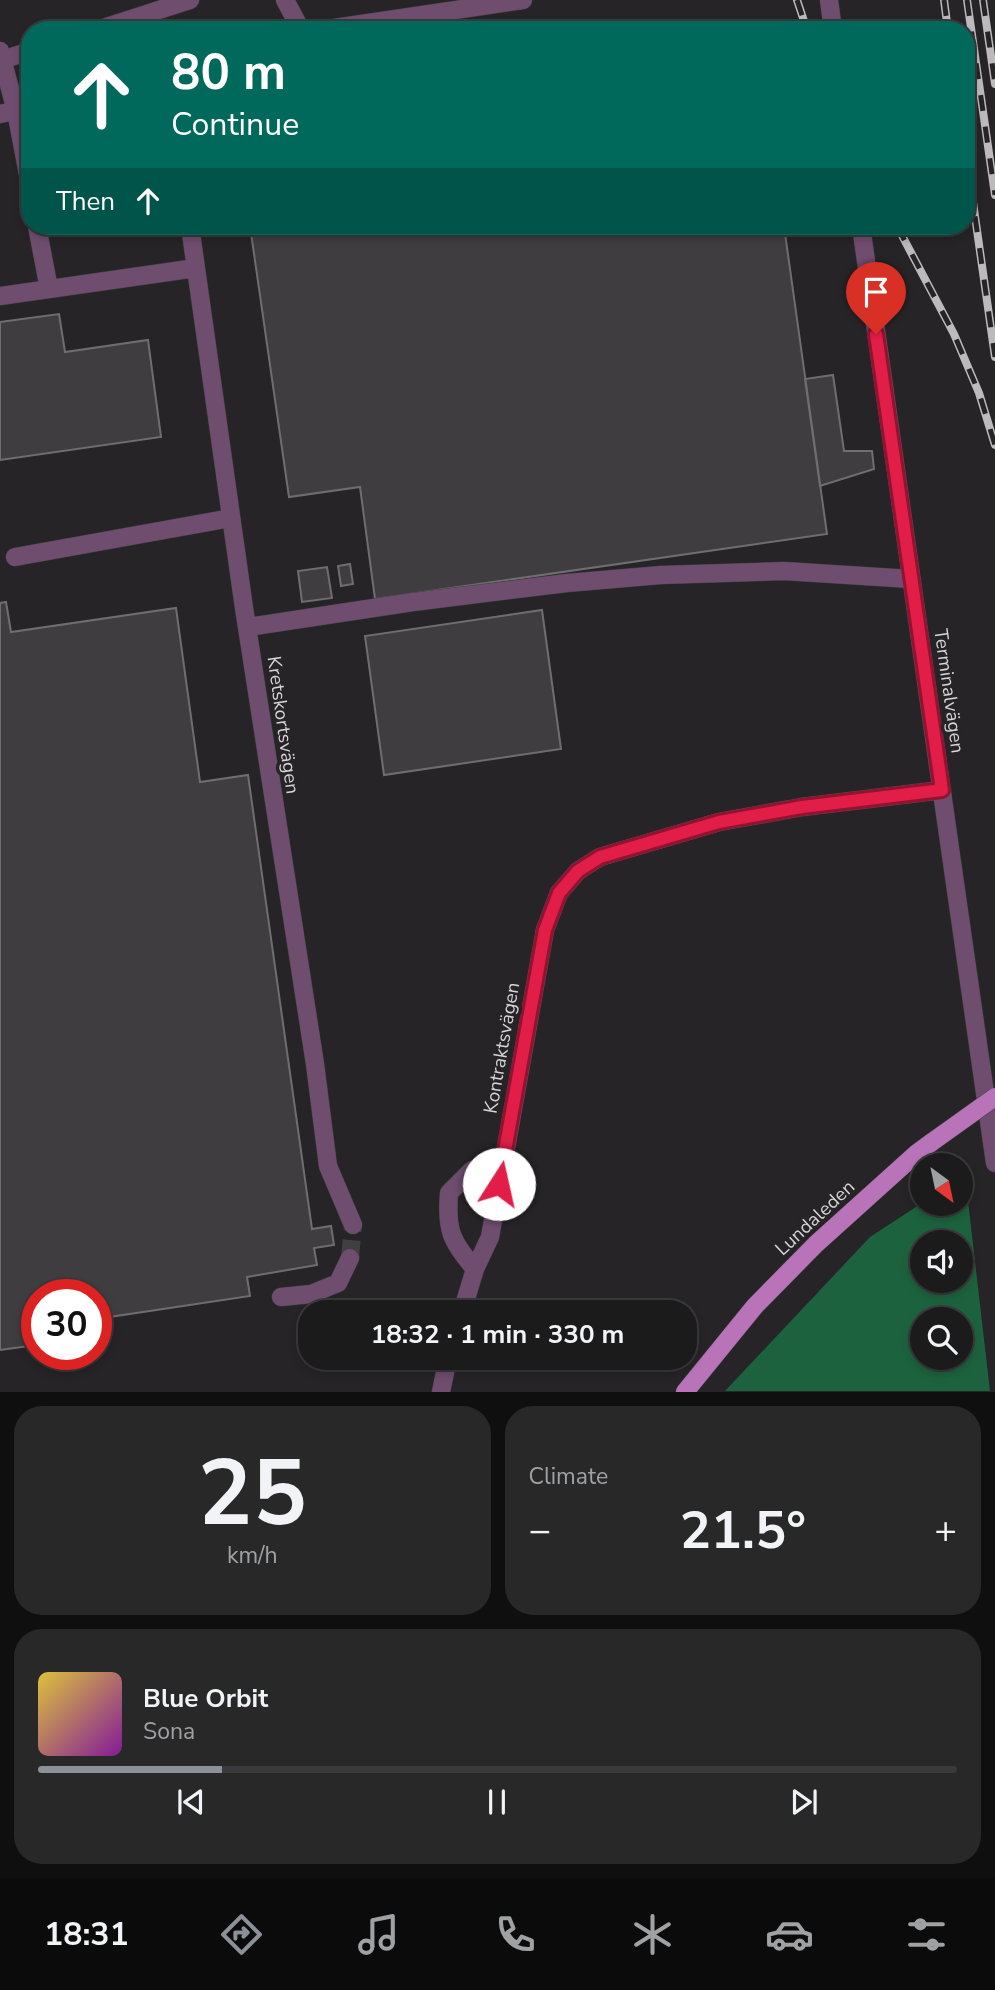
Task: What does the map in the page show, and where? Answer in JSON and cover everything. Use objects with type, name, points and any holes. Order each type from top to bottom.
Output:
[{"type":"main road","name":"Lundaleden","points":[[685,1391],[755,1306],[816,1244],[917,1153],[995,1097]]},
{"type":"street","points":[[124,21],[190,0]]},
{"type":"street","points":[[285,0],[296,21]]},
{"type":"street","points":[[382,21],[523,0]]},
{"type":"street","points":[[829,0],[832,21]]},
{"type":"street","points":[[21,52],[1,55],[21,141]]},
{"type":"street","points":[[39,235],[49,289]]},
{"type":"street","name":"Kretskortsvägen","points":[[191,235],[328,1166],[353,1225]]},
{"type":"street","name":"Terminalvägen","points":[[862,235],[995,1163]]},
{"type":"street","points":[[0,296],[196,268]]},
{"type":"street","points":[[15,556],[231,518]]},
{"type":"street","points":[[247,627],[477,594],[661,575],[784,571],[911,579]]},
{"type":"street","name":"Kontraktsvägen","points":[[466,1300],[475,1269],[490,1237],[545,930],[559,893],[578,871],[600,857],[719,822],[802,807],[942,790]]},
{"type":"street","points":[[475,1269],[457,1246],[447,1222],[449,1193],[472,1170],[487,1167],[499,1184]]},
{"type":"street","points":[[281,1297],[311,1294],[338,1283],[350,1258]]},
{"type":"street","points":[[442,1391],[446,1370]]},
{"type":"green space","points":[[910,1211],[910,1216],[970,1216],[971,1230],[910,1230],[910,1293],[973,1293],[973,1244],[990,1391],[725,1391],[870,1237]]},
{"type":"building","points":[[251,235],[785,235],[827,534],[375,599],[360,487],[289,497]]},
{"type":"building","points":[[59,314],[65,352],[148,340],[161,437],[0,460],[0,322]]},
{"type":"building","points":[[833,375],[844,451],[872,451],[874,469],[820,486],[805,379]]},
{"type":"building","points":[[350,564],[353,584],[341,586],[338,566]]},
{"type":"building","points":[[327,567],[332,598],[302,602],[298,571]]},
{"type":"building","points":[[6,602],[11,632],[176,608],[200,782],[248,775],[312,1229],[331,1226],[334,1245],[314,1248],[317,1265],[247,1277],[250,1296],[112,1317],[112,1279],[21,1279],[21,1347],[0,1350],[0,603]]},
{"type":"building","points":[[542,610],[561,749],[384,775],[365,636]]},
{"type":"tunnel","points":[[350,1258],[353,1225]]},
{"type":"railway","points":[[797,0],[804,21]]},
{"type":"railway","points":[[944,0],[947,21]]},
{"type":"railway","points":[[967,0],[970,21]]},
{"type":"railway","points":[[983,0],[995,84]]},
{"type":"railway","points":[[975,56],[995,195]]},
{"type":"railway","points":[[975,216],[995,357]]},
{"type":"railway","points":[[902,235],[954,334],[979,393],[995,445]]},
{"type":"route","points":[[499,1184],[545,930],[559,893],[578,871],[600,857],[719,822],[802,807],[942,790],[876,334]]}]
